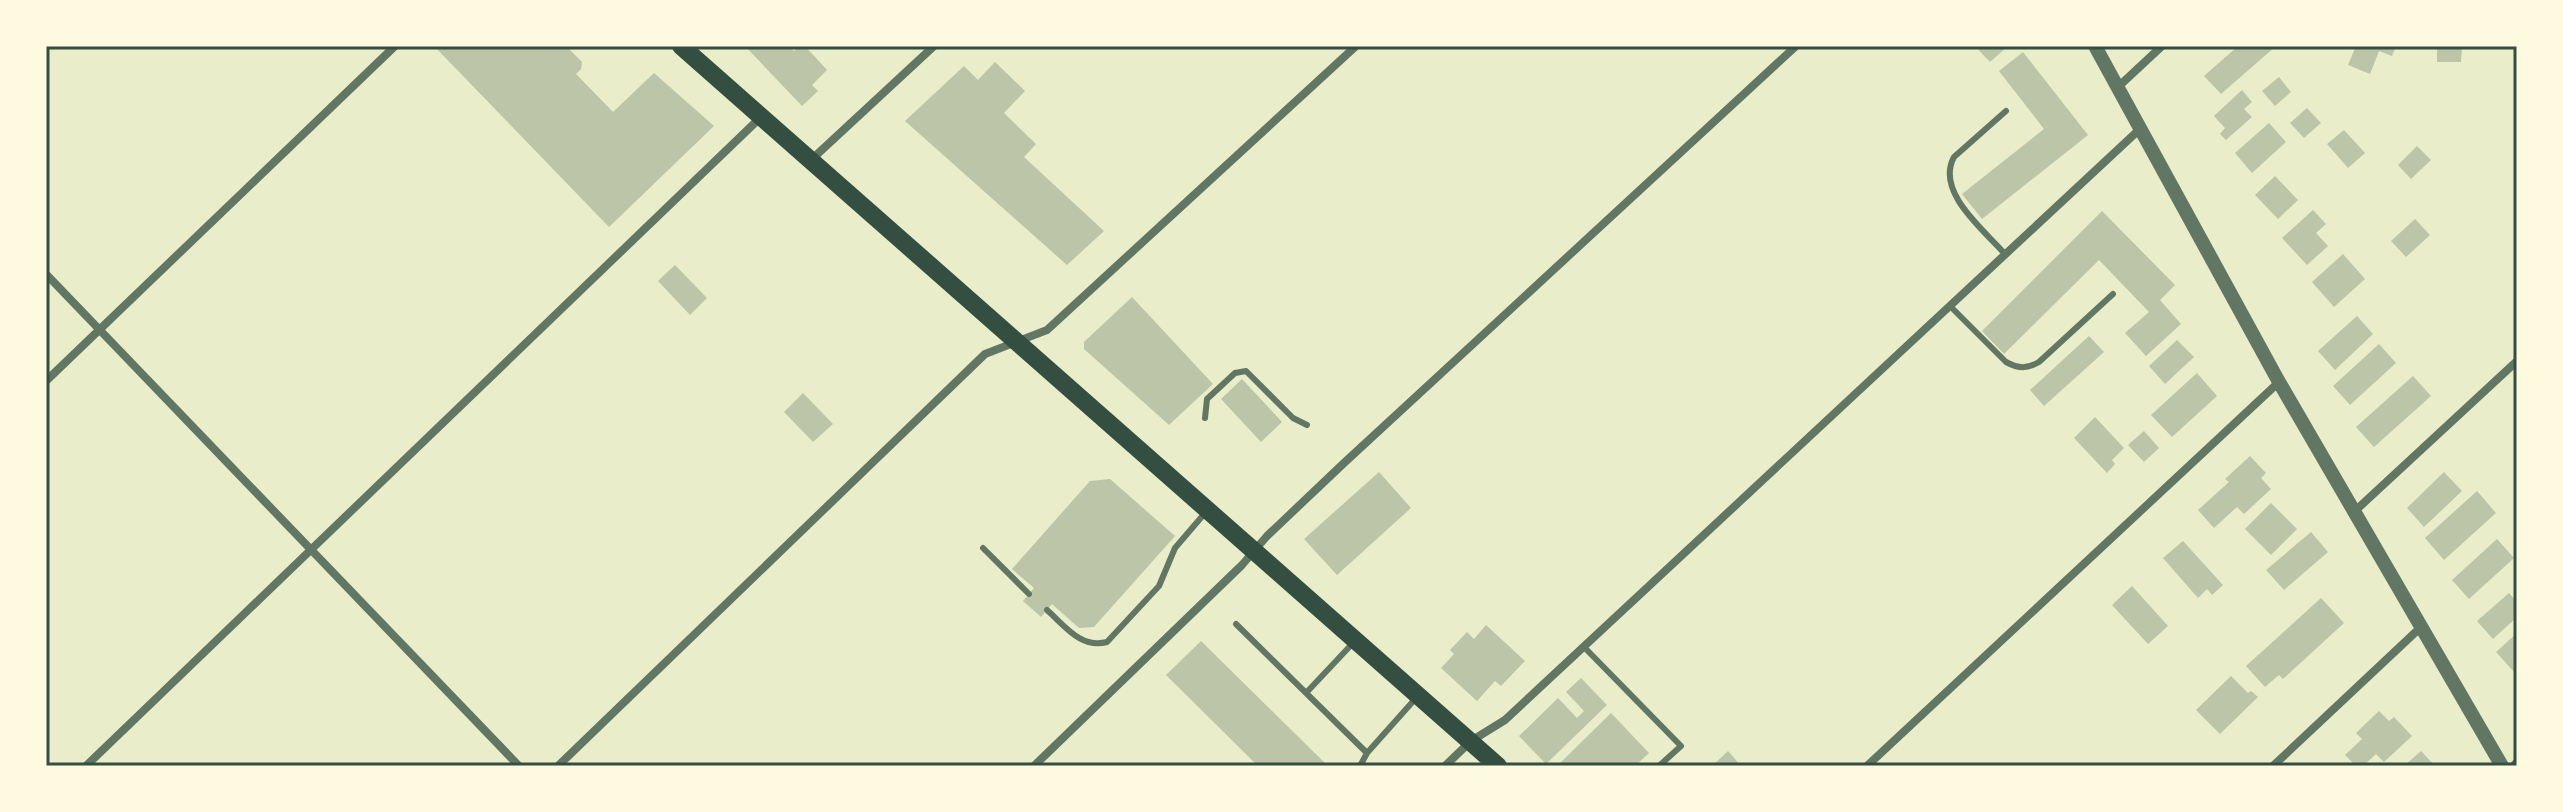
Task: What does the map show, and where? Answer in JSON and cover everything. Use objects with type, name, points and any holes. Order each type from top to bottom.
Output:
[{"type":"main road","points":[[681,46],[1498,766]]},
{"type":"street","points":[[46,381],[395,46]]},
{"type":"street","points":[[810,160],[934,46]]},
{"type":"street","points":[[558,766],[985,354],[1047,330],[1356,46]]},
{"type":"street","points":[[1034,766],[1355,452],[1796,46]]},
{"type":"street","points":[[2095,46],[2279,382],[2502,766]]},
{"type":"street","points":[[2118,87],[2162,46]]},
{"type":"street","points":[[86,766],[761,117]]},
{"type":"street","points":[[1445,766],[1471,741],[1505,720],[2141,128]]},
{"type":"street","points":[[46,274],[519,766]]},
{"type":"street","points":[[2355,511],[2517,361]]},
{"type":"street","points":[[1867,766],[2279,382]]},
{"type":"street","points":[[2273,766],[2421,627]]},
{"type":"lane","points":[[2005,254],[1954,192],[1949,166],[1954,157],[2006,111]]},
{"type":"lane","points":[[1950,306],[2006,362],[2015,367],[2028,368],[2039,362],[2113,294]]},
{"type":"lane","points":[[1205,418],[1207,399],[1235,373],[1246,371],[1293,418],[1307,425]]},
{"type":"lane","points":[[1047,610],[1081,641],[1097,645],[1107,642],[1159,586],[1175,548],[1207,510]]},
{"type":"lane","points":[[983,548],[1029,594]]},
{"type":"lane","points":[[1236,624],[1367,753]]},
{"type":"lane","points":[[1306,693],[1356,641]]},
{"type":"lane","points":[[1584,647],[1681,746],[1659,766]]},
{"type":"lane","points":[[1360,766],[1367,753],[1419,695]]},
{"type":"building","points":[[434,46],[566,46],[582,62],[576,74],[613,112],[654,73],[714,126],[609,227]]},
{"type":"building","points":[[745,46],[789,46],[794,51],[799,46],[805,46],[827,70],[812,85],[818,91],[802,106]]},
{"type":"building","points":[[1975,46],[2008,46],[1990,62]]},
{"type":"building","points":[[2238,46],[2276,46],[2221,94],[2204,76]]},
{"type":"building","points":[[2356,46],[2396,46],[2392,56],[2379,51],[2370,74],[2348,65]]},
{"type":"building","points":[[2437,46],[2462,46],[2461,62],[2437,62]]},
{"type":"building","points":[[2023,52],[2088,135],[1982,219],[1962,194],[2044,129],[1999,71]]},
{"type":"building","points":[[995,62],[1025,91],[1004,113],[1036,144],[1024,157],[1104,231],[1067,265],[905,121],[964,66],[978,80]]},
{"type":"building","points":[[2279,77],[2291,92],[2275,106],[2262,91]]},
{"type":"building","points":[[2242,90],[2252,102],[2244,109],[2252,117],[2226,140],[2220,134],[2225,128],[2214,116]]},
{"type":"building","points":[[2307,108],[2321,123],[2304,138],[2290,123]]},
{"type":"building","points":[[2269,123],[2286,142],[2252,173],[2235,153]]},
{"type":"building","points":[[2344,130],[2365,153],[2348,168],[2327,144]]},
{"type":"building","points":[[2417,146],[2431,160],[2411,179],[2398,165]]},
{"type":"building","points":[[2275,176],[2298,200],[2278,219],[2255,195]]},
{"type":"building","points":[[2313,210],[2326,224],[2316,233],[2328,246],[2307,265],[2282,238]]},
{"type":"building","points":[[2102,211],[2175,285],[2160,300],[2181,324],[2146,356],[2125,333],[2149,312],[2099,260],[2004,354],[1982,331]]},
{"type":"building","points":[[2415,219],[2430,235],[2406,257],[2391,241]]},
{"type":"building","points":[[2343,254],[2365,279],[2334,307],[2312,282]]},
{"type":"building","points":[[675,265],[707,298],[690,315],[658,281]]},
{"type":"building","points":[[1132,297],[1213,384],[1169,425],[1084,349],[1084,342]]},
{"type":"building","points":[[2357,316],[2373,334],[2335,370],[2318,351]]},
{"type":"building","points":[[2089,336],[2104,352],[2044,406],[2030,390]]},
{"type":"building","points":[[2177,340],[2194,357],[2165,384],[2149,366]]},
{"type":"building","points":[[2379,344],[2396,363],[2350,405],[2333,386]]},
{"type":"building","points":[[2197,373],[2217,396],[2172,437],[2151,415]]},
{"type":"building","points":[[2413,376],[2431,396],[2374,447],[2356,427]]},
{"type":"building","points":[[1242,379],[1282,422],[1261,442],[1221,399]]},
{"type":"building","points":[[803,393],[833,424],[813,442],[784,412]]},
{"type":"building","points":[[2095,417],[2124,448],[2112,460],[2115,464],[2107,473],[2074,438]]},
{"type":"building","points":[[2144,431],[2159,448],[2144,462],[2128,445]]},
{"type":"building","points":[[2250,456],[2266,473],[2261,478],[2271,489],[2244,514],[2237,507],[2214,528],[2198,510],[2229,482],[2225,479]]},
{"type":"building","points":[[1379,472],[1411,508],[1337,575],[1304,539]]},
{"type":"building","points":[[2444,472],[2462,491],[2424,527],[2407,508]]},
{"type":"building","points":[[1110,479],[1175,536],[1094,627],[1079,628],[1052,604],[1041,617],[1023,601],[1034,588],[1012,569],[1090,481]]},
{"type":"building","points":[[2477,491],[2496,513],[2444,560],[2425,538]]},
{"type":"building","points":[[2271,503],[2297,529],[2271,555],[2245,529]]},
{"type":"building","points":[[2311,532],[2328,552],[2284,590],[2266,570]]},
{"type":"building","points":[[2497,539],[2514,558],[2469,599],[2452,580]]},
{"type":"building","points":[[2183,541],[2223,585],[2212,595],[2207,589],[2198,598],[2163,558]]},
{"type":"building","points":[[2132,586],[2168,626],[2148,644],[2112,605]]},
{"type":"building","points":[[2509,593],[2517,602],[2517,617],[2493,639],[2477,621]]},
{"type":"building","points":[[2321,598],[2344,623],[2283,679],[2279,675],[2265,687],[2246,666]]},
{"type":"building","points":[[1486,625],[1525,661],[1501,686],[1495,681],[1477,701],[1441,668],[1454,654],[1450,650],[1467,632],[1474,639]]},
{"type":"building","points":[[2517,633],[2517,669],[2514,672],[2496,652]]},
{"type":"building","points":[[1201,641],[1328,766],[1258,766],[1166,675]]},
{"type":"building","points":[[2231,676],[2248,693],[2251,691],[2258,697],[2220,734],[2196,710]]},
{"type":"building","points":[[1581,678],[1607,705],[1546,764],[1519,736],[1558,698],[1577,718],[1584,711],[1566,692]]},
{"type":"building","points":[[2379,711],[2389,721],[2394,717],[2412,736],[2384,762],[2376,754],[2363,766],[2356,766],[2345,755],[2362,739],[2356,733]]},
{"type":"building","points":[[1611,713],[1649,753],[1635,766],[1557,766]]},
{"type":"building","points":[[1728,751],[1741,766],[1712,766]]},
{"type":"building","points":[[2421,751],[2435,766],[2404,766]]}]
